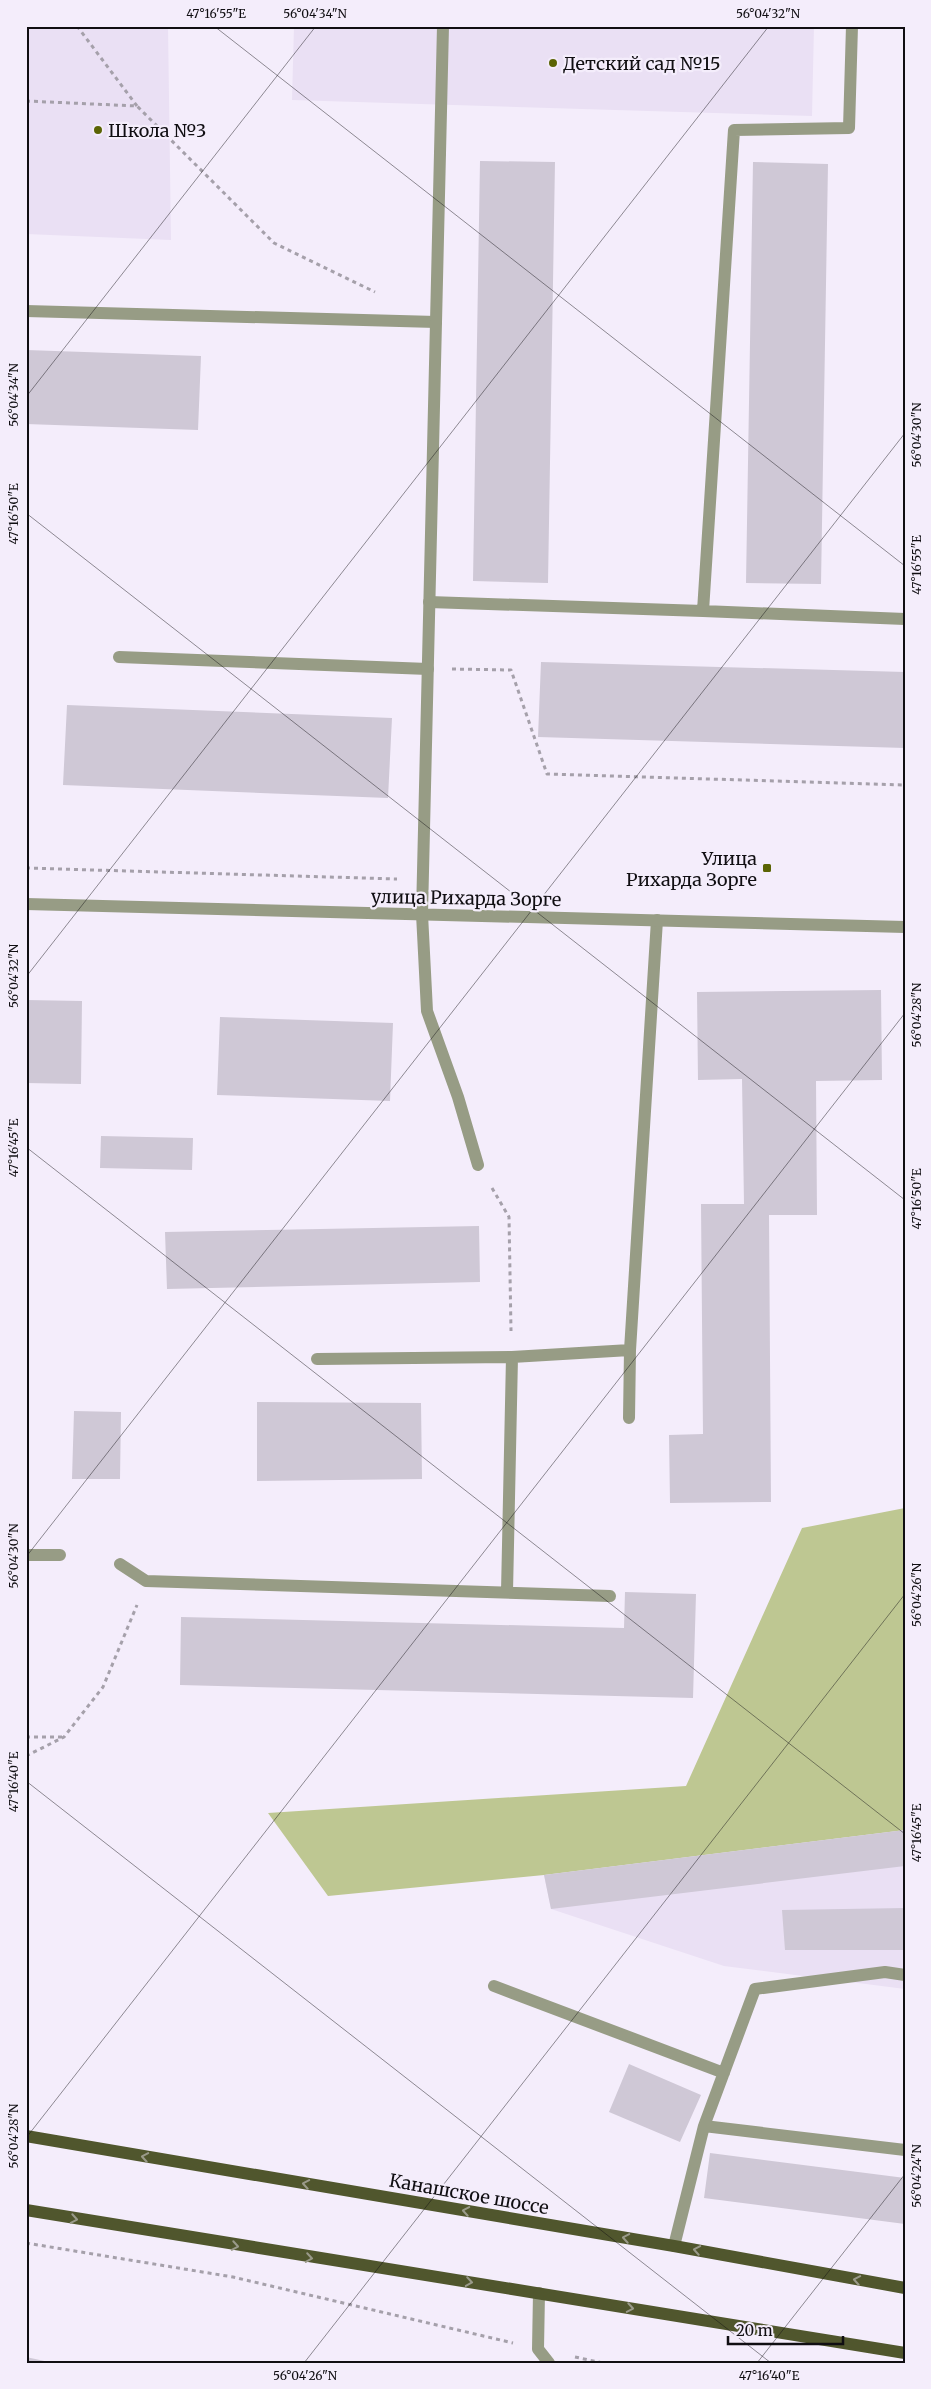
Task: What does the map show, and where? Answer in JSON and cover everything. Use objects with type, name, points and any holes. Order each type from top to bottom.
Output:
[{"type":"main road","name":"Канашское шоссе","points":[[26,2136],[674,2246],[905,2288]]},
{"type":"main road","points":[[26,2210],[260,2250],[539,2293],[905,2354]]},
{"type":"street","points":[[443,26],[422,914],[427,1011],[458,1097],[478,1165]]},
{"type":"street","points":[[703,611],[734,130],[849,128],[852,26]]},
{"type":"street","points":[[26,310],[436,322]]},
{"type":"street","points":[[429,602],[905,620]]},
{"type":"street","points":[[119,657],[428,669]]},
{"type":"street","name":"улица Рихарда Зорге","points":[[26,904],[905,927]]},
{"type":"street","points":[[629,1418],[630,1350],[657,920]]},
{"type":"street","points":[[317,1359],[512,1357],[630,1350]]},
{"type":"street","points":[[507,1592],[512,1357]]},
{"type":"street","points":[[26,1555],[60,1555]]},
{"type":"street","points":[[120,1564],[146,1581],[610,1596]]},
{"type":"street","points":[[674,2246],[704,2126],[754,1988],[885,1972],[905,1976]]},
{"type":"street","points":[[494,1986],[724,2073]]},
{"type":"street","points":[[704,2126],[905,2150]]},
{"type":"street","points":[[536,2363],[539,2293]]},
{"type":"street","points":[[538,2349],[549,2363]]},
{"type":"path","points":[[77,26],[137,106],[274,243],[376,293]]},
{"type":"path","points":[[26,101],[137,106]]},
{"type":"path","points":[[428,669],[511,670],[547,774],[905,785]]},
{"type":"path","points":[[26,868],[423,880]]},
{"type":"path","points":[[478,1165],[509,1217],[512,1357]]},
{"type":"path","points":[[26,1756],[64,1737],[103,1687],[146,1581]]},
{"type":"path","points":[[26,1737],[64,1737]]},
{"type":"path","points":[[26,2243],[233,2277],[538,2349]]},
{"type":"shaded area","name":"Школа №3","points":[[26,26],[168,26],[171,240],[26,234]]},
{"type":"shaded area","name":"Детский сад №15","points":[[294,26],[814,26],[812,116],[292,100]]},
{"type":"shaded area","points":[[905,1830],[905,1989],[724,1966],[551,1909],[544,1875]]},
{"type":"green space","points":[[905,1508],[905,1830],[544,1875],[328,1896],[268,1813],[686,1786],[802,1528]]},
{"type":"building","points":[[480,161],[555,162],[548,583],[473,581]]},
{"type":"building","points":[[753,162],[828,164],[821,584],[746,583]]},
{"type":"building","points":[[26,350],[201,356],[198,430],[26,424]]},
{"type":"building","points":[[541,662],[905,672],[905,748],[538,737]]},
{"type":"building","points":[[67,705],[392,718],[388,798],[63,785]]},
{"type":"building","points":[[881,990],[882,1080],[816,1081],[817,1215],[769,1215],[771,1502],[670,1503],[669,1435],[703,1434],[701,1204],[744,1204],[742,1079],[698,1080],[697,992]]},
{"type":"building","points":[[26,1000],[82,1001],[81,1084],[26,1083]]},
{"type":"building","points":[[220,1017],[393,1023],[390,1101],[217,1095]]},
{"type":"building","points":[[101,1136],[193,1138],[192,1170],[100,1168]]},
{"type":"building","points":[[479,1226],[480,1282],[167,1289],[165,1232]]},
{"type":"building","points":[[257,1402],[421,1403],[422,1479],[257,1481]]},
{"type":"building","points":[[74,1411],[121,1412],[120,1479],[72,1479]]},
{"type":"building","points":[[625,1592],[696,1594],[693,1698],[180,1685],[181,1617],[624,1628]]},
{"type":"building","points":[[905,1830],[905,1866],[551,1909],[544,1875]]},
{"type":"building","points":[[905,1908],[905,1950],[785,1950],[782,1910]]},
{"type":"building","points":[[629,2064],[701,2095],[680,2142],[609,2112]]},
{"type":"building","points":[[710,2153],[905,2178],[905,2224],[704,2198]]},
{"type":"building","points":[[26,2357],[49,2362],[49,2363],[26,2363]]},
{"type":"place","name":"Детский сад №15","points":[[553,63]]},
{"type":"place","name":"Школа №3","points":[[98,130]]},
{"type":"place","name":"Улица Рихарда Зорге","points":[[767,868]]}]
